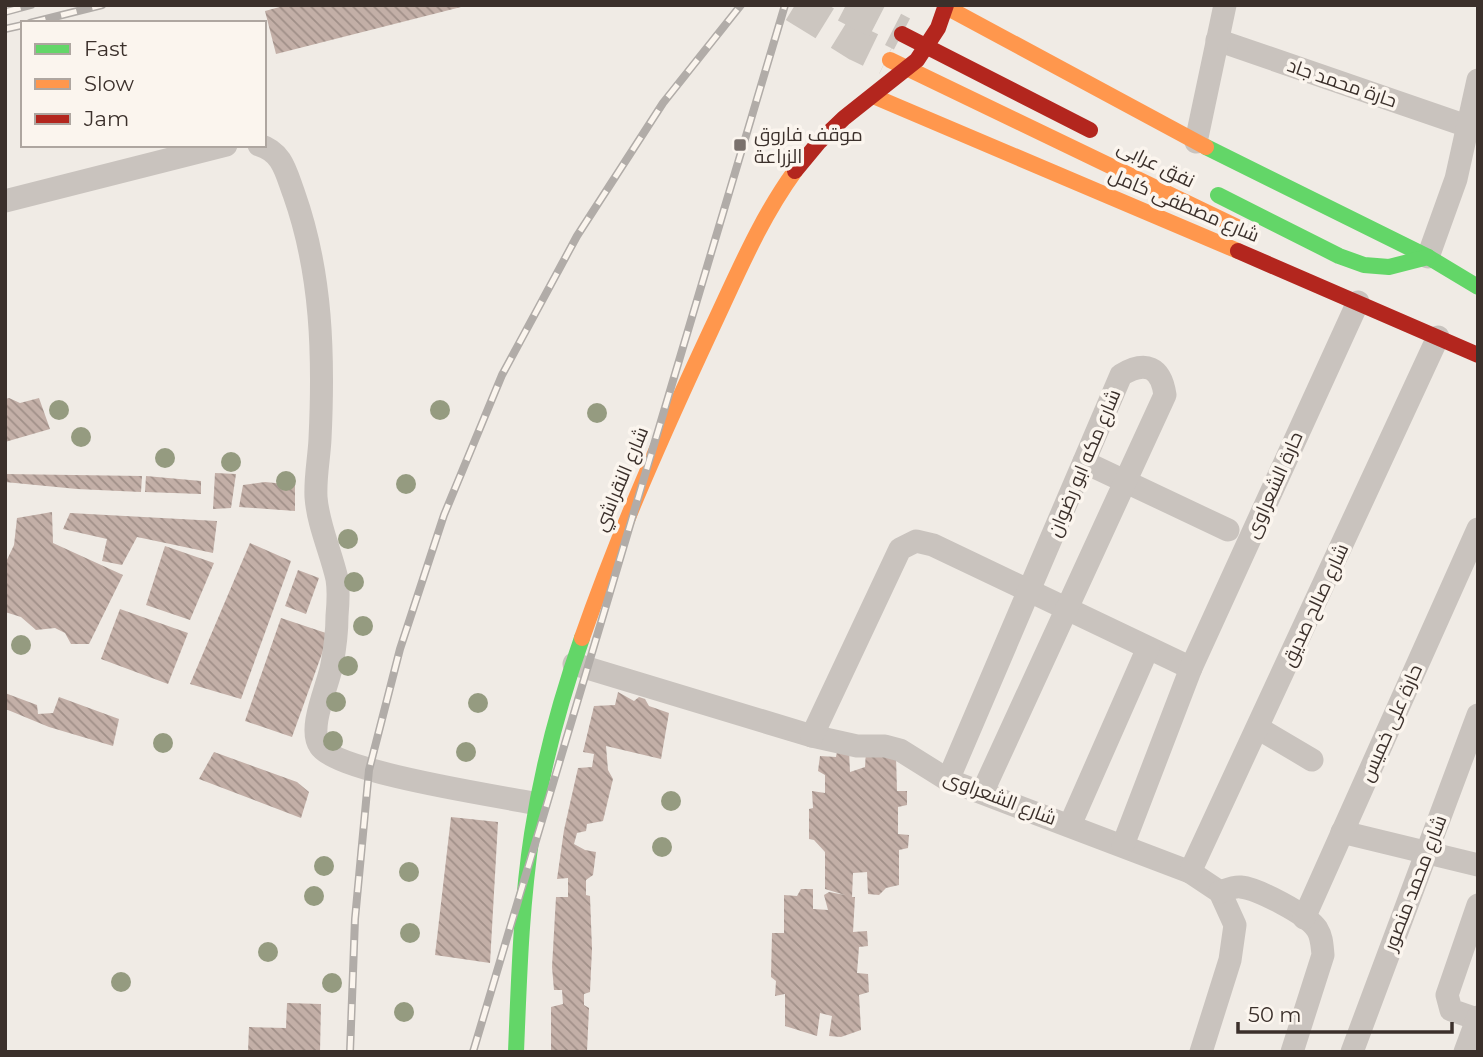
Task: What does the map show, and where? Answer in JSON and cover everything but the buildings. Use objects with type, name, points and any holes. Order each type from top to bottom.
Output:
[{"type":"main road","name":"شارع النقراشي","points":[[516,1052],[526,874],[554,733],[595,598],[648,467],[761,224],[778,194],[820,141],[845,117],[910,69],[928,47],[946,6]]},
{"type":"main road","points":[[946,6],[1196,142],[1428,257],[1478,287]]},
{"type":"main road","name":"نفق عرابى","points":[[902,34],[1102,136]]},
{"type":"main road","name":"نفق عرابى","points":[[887,58],[1246,231]]},
{"type":"main road","name":"شارع مصطفى كامل","points":[[873,96],[1357,293],[1438,337],[1478,355]]},
{"type":"main road","name":"نفق عرابى","points":[[1202,186],[1339,256],[1364,265],[1389,267],[1428,257]]},
{"type":"street","points":[[1196,142],[1225,5]]},
{"type":"street","name":"حارة محمد جاد","points":[[1217,40],[1467,126]]},
{"type":"street","points":[[1428,257],[1456,179],[1478,80]]},
{"type":"street","points":[[5,201],[218,147]]},
{"type":"street","points":[[266,147],[280,157],[305,225],[317,283],[321,334],[320,442],[315,476],[316,502],[337,581],[337,618],[332,666],[315,733],[320,746],[331,755],[369,770],[538,804]]},
{"type":"street","name":"حارة الشعراوى","points":[[1123,845],[1191,668],[1357,293]]},
{"type":"street","name":"شارع صالح صديق","points":[[1190,872],[1438,337]]},
{"type":"street","name":"شارع مكه ابو رضوان","points":[[948,780],[1121,374],[1135,366],[1151,368],[1163,379],[1165,395],[983,792]]},
{"type":"street","points":[[1084,462],[1227,530]]},
{"type":"street","name":"حارة على خميس","points":[[1304,918],[1478,529]]},
{"type":"street","points":[[812,736],[900,549],[916,541],[933,545],[1191,668]]},
{"type":"street","points":[[1070,825],[1148,648]]},
{"type":"street","name":"شارع الشعراوى","points":[[575,664],[812,736],[856,746],[885,746],[900,750],[948,780],[1190,872],[1220,892]]},
{"type":"street","name":"شارع محمد منصور","points":[[1352,1052],[1478,715]]},
{"type":"street","points":[[1258,728],[1312,760]]},
{"type":"street","points":[[1342,832],[1478,865]]},
{"type":"street","points":[[1201,1052],[1230,960],[1235,925],[1220,892],[1238,886],[1256,890],[1304,918],[1316,927],[1322,940],[1323,955],[1292,1052]]},
{"type":"street","points":[[1465,1052],[1477,1018],[1451,1010],[1447,995],[1478,905]]},
{"type":"tunnel","points":[[795,5],[858,44],[887,58]]},
{"type":"tunnel","points":[[846,5],[902,34]]},
{"type":"railway","points":[[5,12],[31,5]]},
{"type":"railway","points":[[38,21],[102,5]]},
{"type":"railway","points":[[350,1052],[355,919],[369,770],[400,649],[444,515],[502,375],[577,236],[663,103],[741,5]]},
{"type":"railway","points":[[473,1052],[785,5]]},
{"type":"railway","points":[[5,29],[21,25]]},
{"type":"traffic: fast","points":[[1206,147],[1428,257],[1478,287]]},
{"type":"traffic: fast","points":[[1218,195],[1339,256],[1364,265],[1389,267],[1428,257]]},
{"type":"traffic: fast","points":[[516,1052],[523,915],[532,834],[552,735],[582,638]]},
{"type":"traffic: slow","points":[[946,7],[1206,147]]},
{"type":"traffic: slow","points":[[890,60],[1237,227]]},
{"type":"traffic: slow","points":[[873,96],[1238,251]]},
{"type":"traffic: slow","points":[[582,638],[627,521],[693,368],[760,228],[795,171]]},
{"type":"traffic: jam","points":[[795,171],[844,118],[917,60],[938,28],[946,5]]},
{"type":"traffic: jam","points":[[902,34],[1090,130]]},
{"type":"traffic: jam","points":[[1238,251],[1478,355]]},
{"type":"place","name":"موقف فاروق الزراعة","points":[[740,145]]}]
